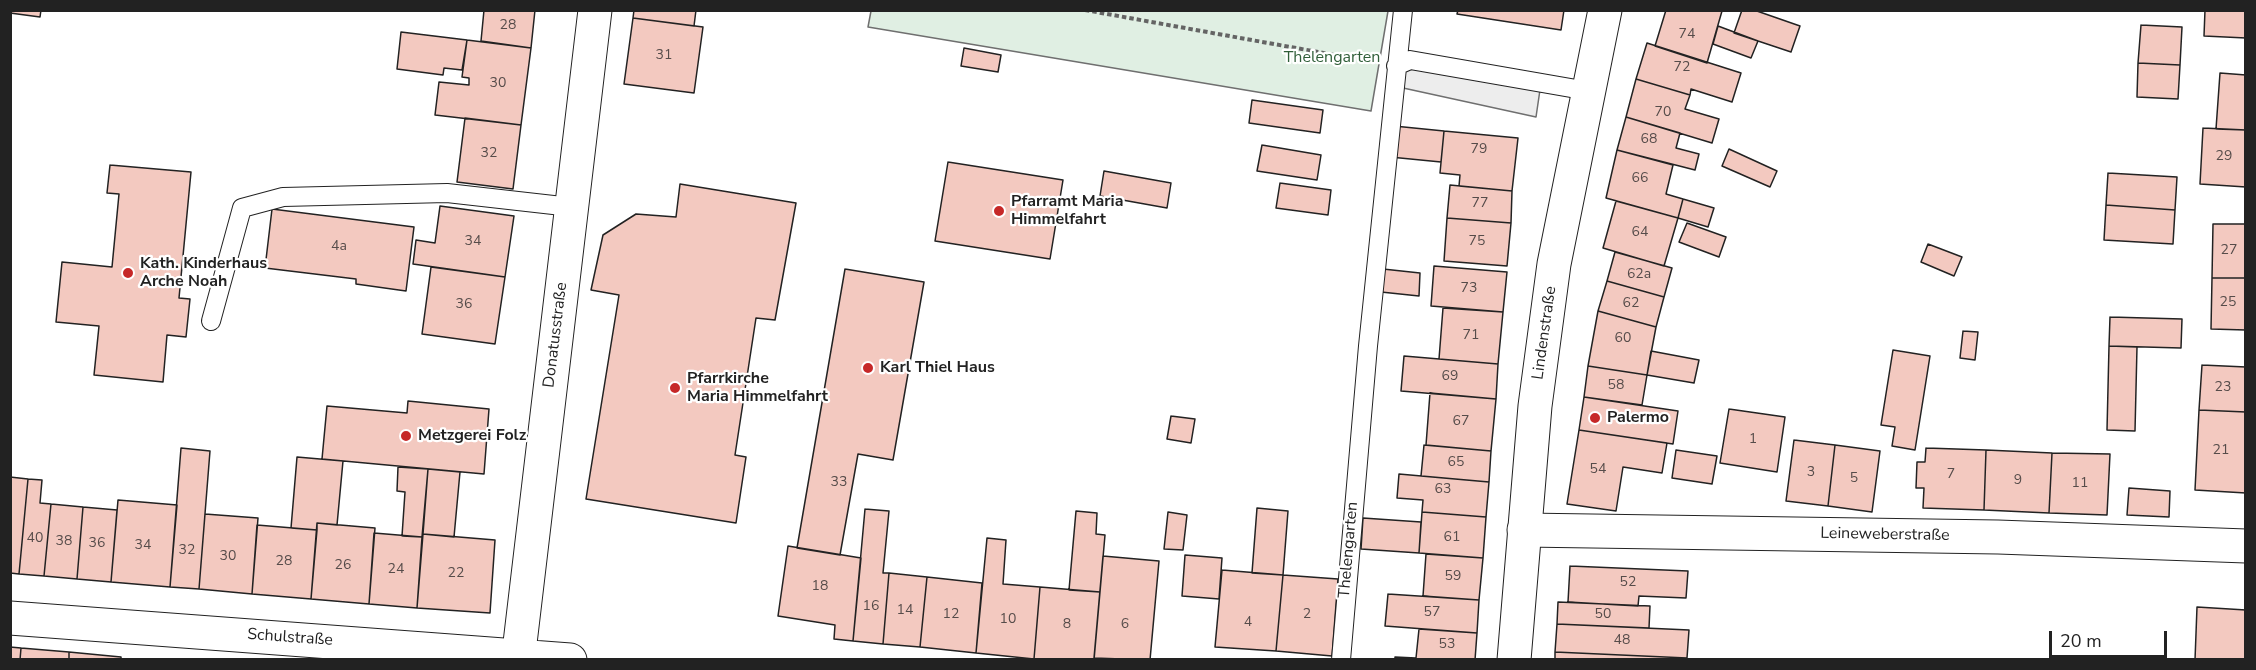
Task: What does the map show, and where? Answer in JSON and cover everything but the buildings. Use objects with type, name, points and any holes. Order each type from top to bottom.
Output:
[{"type":"street","name":"Donatusstraße","points":[[519,657],[595,10]]},
{"type":"street","name":"Lindenstraße","points":[[1514,660],[1535,406],[1554,264],[1605,10]]},
{"type":"street","name":"Leineweberstraße","points":[[1524,530],[1998,537],[2246,546]]},
{"type":"street","name":"Schulstraße","points":[[10,618],[570,660]]},
{"type":"lane","name":"Thelengarten","points":[[1341,660],[1403,10]]},
{"type":"lane","points":[[1396,66],[1410,60],[1588,91]]},
{"type":"lane","points":[[211,321],[242,208],[283,197],[447,193],[571,207]]},
{"type":"path","points":[[1085,10],[1396,66]]},
{"type":"green space","name":"Thelengarten","points":[[871,10],[1388,11],[1371,111],[868,27]]},
{"type":"shaded area","points":[[1396,66],[1541,83],[1536,117],[1394,86]]},
{"type":"place","name":"Pfarramt Maria Himmelfahrt","points":[[999,211]]},
{"type":"place","name":"Kath. Kinderhaus Arche Noah","points":[[128,273]]},
{"type":"place","name":"Karl Thiel Haus","points":[[868,368]]},
{"type":"place","name":"Pfarrkirche Maria Himmelfahrt","points":[[675,388]]},
{"type":"place","name":"Palermo","points":[[1595,418]]},
{"type":"place","name":"Metzgerei Folz","points":[[406,436]]}]
